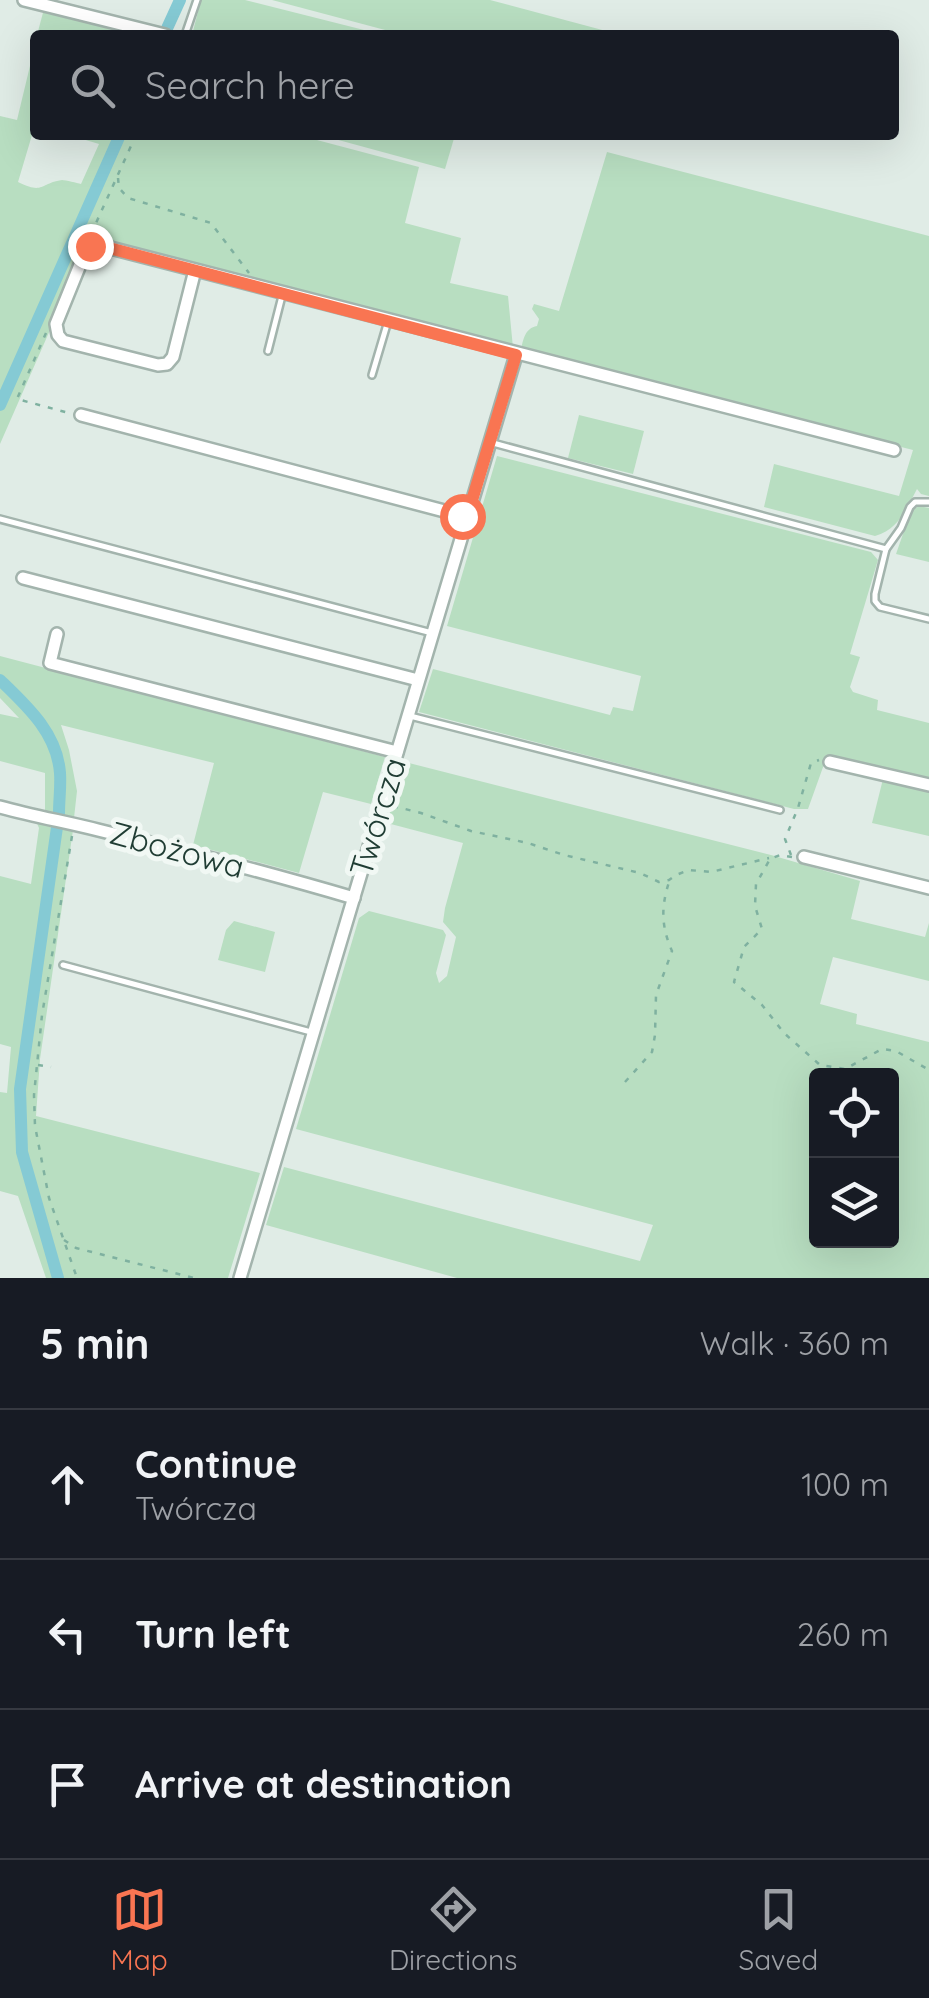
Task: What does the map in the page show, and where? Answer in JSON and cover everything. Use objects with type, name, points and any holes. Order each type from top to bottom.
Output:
[{"type":"street","points":[[24,0],[143,30]]},
{"type":"street","points":[[196,270],[173,358],[166,364],[63,341],[58,336],[56,324],[86,250],[94,244],[196,270],[516,355],[894,450]]},
{"type":"street","name":"Twórcza","points":[[240,1278],[516,355]]},
{"type":"street","points":[[80,415],[467,517]]},
{"type":"street","points":[[23,578],[418,680]]},
{"type":"street","points":[[58,634],[50,663],[397,752]]},
{"type":"street","points":[[830,762],[929,786]]},
{"type":"street","name":"Zbożowa","points":[[0,807],[354,898]]},
{"type":"street","points":[[798,857],[929,888]]},
{"type":"lane","points":[[187,30],[198,0]]},
{"type":"lane","points":[[268,351],[283,293]]},
{"type":"lane","points":[[372,375],[388,321]]},
{"type":"lane","points":[[490,442],[886,549]]},
{"type":"lane","points":[[929,502],[915,502],[910,507],[886,549],[875,601],[880,607],[929,619]]},
{"type":"lane","points":[[0,519],[432,633]]},
{"type":"lane","points":[[408,715],[780,810]]},
{"type":"lane","points":[[63,965],[314,1033]]},
{"type":"path","points":[[94,244],[91,235],[134,140]]},
{"type":"path","points":[[118,178],[119,188],[128,198],[211,222],[259,287]]},
{"type":"path","points":[[17,399],[80,415]]},
{"type":"path","points":[[798,857],[785,839],[808,770],[815,760],[830,762]]},
{"type":"path","points":[[382,804],[640,873],[660,882],[666,892]]},
{"type":"path","points":[[72,827],[36,1064],[36,1126],[49,1198],[77,1278]]},
{"type":"path","points":[[660,882],[689,870],[711,872],[780,855],[798,857]]},
{"type":"path","points":[[772,858],[756,884],[755,906],[762,929],[744,947],[734,982],[820,1065],[845,1069],[882,1049],[896,1051],[929,1070]]},
{"type":"path","points":[[625,1082],[652,1052],[656,1035],[656,995],[672,951],[663,912],[669,880]]},
{"type":"path","points":[[36,1064],[52,1068]]},
{"type":"path","points":[[63,1239],[76,1248],[194,1278]]},
{"type":"green space","points":[[201,0],[245,0],[364,30],[193,30]]},
{"type":"green space","points":[[272,0],[490,0],[602,30],[385,30]]},
{"type":"green space","points":[[44,9],[130,30],[38,30]]},
{"type":"green space","points":[[30,66],[31,140],[18,182],[38,188],[62,180],[81,184],[99,144],[86,140],[317,140],[419,167],[405,223],[461,238],[450,283],[508,296],[513,348],[90,239],[0,444],[0,116],[17,120]]},
{"type":"green space","points":[[338,140],[454,140],[445,169]]},
{"type":"green space","points":[[607,152],[929,236],[929,496],[917,489],[896,523],[875,536],[764,507],[774,464],[899,496],[913,450],[521,350],[525,335],[537,326],[539,319],[532,309],[534,304],[559,311]]},
{"type":"green space","points":[[579,415],[644,431],[633,474],[568,458]]},
{"type":"green space","points":[[497,456],[871,552],[878,560],[850,654],[860,657],[850,687],[853,692],[878,700],[877,710],[929,723],[929,781],[827,756],[808,809],[794,809],[419,712],[433,669],[610,715],[613,707],[633,711],[641,676],[447,626]]},
{"type":"green space","points":[[919,506],[929,508],[929,562],[896,554],[911,511]]},
{"type":"green space","points":[[0,656],[385,757],[371,804],[323,792],[299,873],[193,845],[214,763],[61,725],[77,791],[74,818],[45,815],[45,773],[0,761],[0,714],[19,718],[0,698]]},
{"type":"green space","points":[[405,762],[860,881],[851,919],[925,937],[929,923],[929,981],[833,957],[820,1004],[857,1014],[856,1024],[929,1042],[929,1278],[457,1278],[266,1225],[284,1167],[640,1261],[653,1225],[296,1129],[359,918],[369,911],[443,930],[446,935],[436,973],[439,983],[447,976],[456,937],[443,922],[463,843],[387,823]]},
{"type":"green space","points":[[883,779],[929,790],[929,836],[872,823]]},
{"type":"green space","points":[[36,821],[73,830],[40,1059],[36,1116],[260,1173],[228,1278],[46,1278],[18,1196],[0,1191],[0,1092],[7,1093],[11,1047],[0,1044],[0,876],[31,884],[39,828]]},
{"type":"green space","points":[[234,921],[275,932],[265,972],[218,960],[226,930]]},
{"type":"waterway","points":[[166,30],[180,0]]},
{"type":"waterway","points":[[0,405],[118,140]]},
{"type":"waterway","points":[[0,680],[47,733],[60,773],[59,813],[20,1089],[22,1152],[58,1278]]},
{"type":"route","points":[[90,246],[516,355],[467,517],[462,516]]}]
